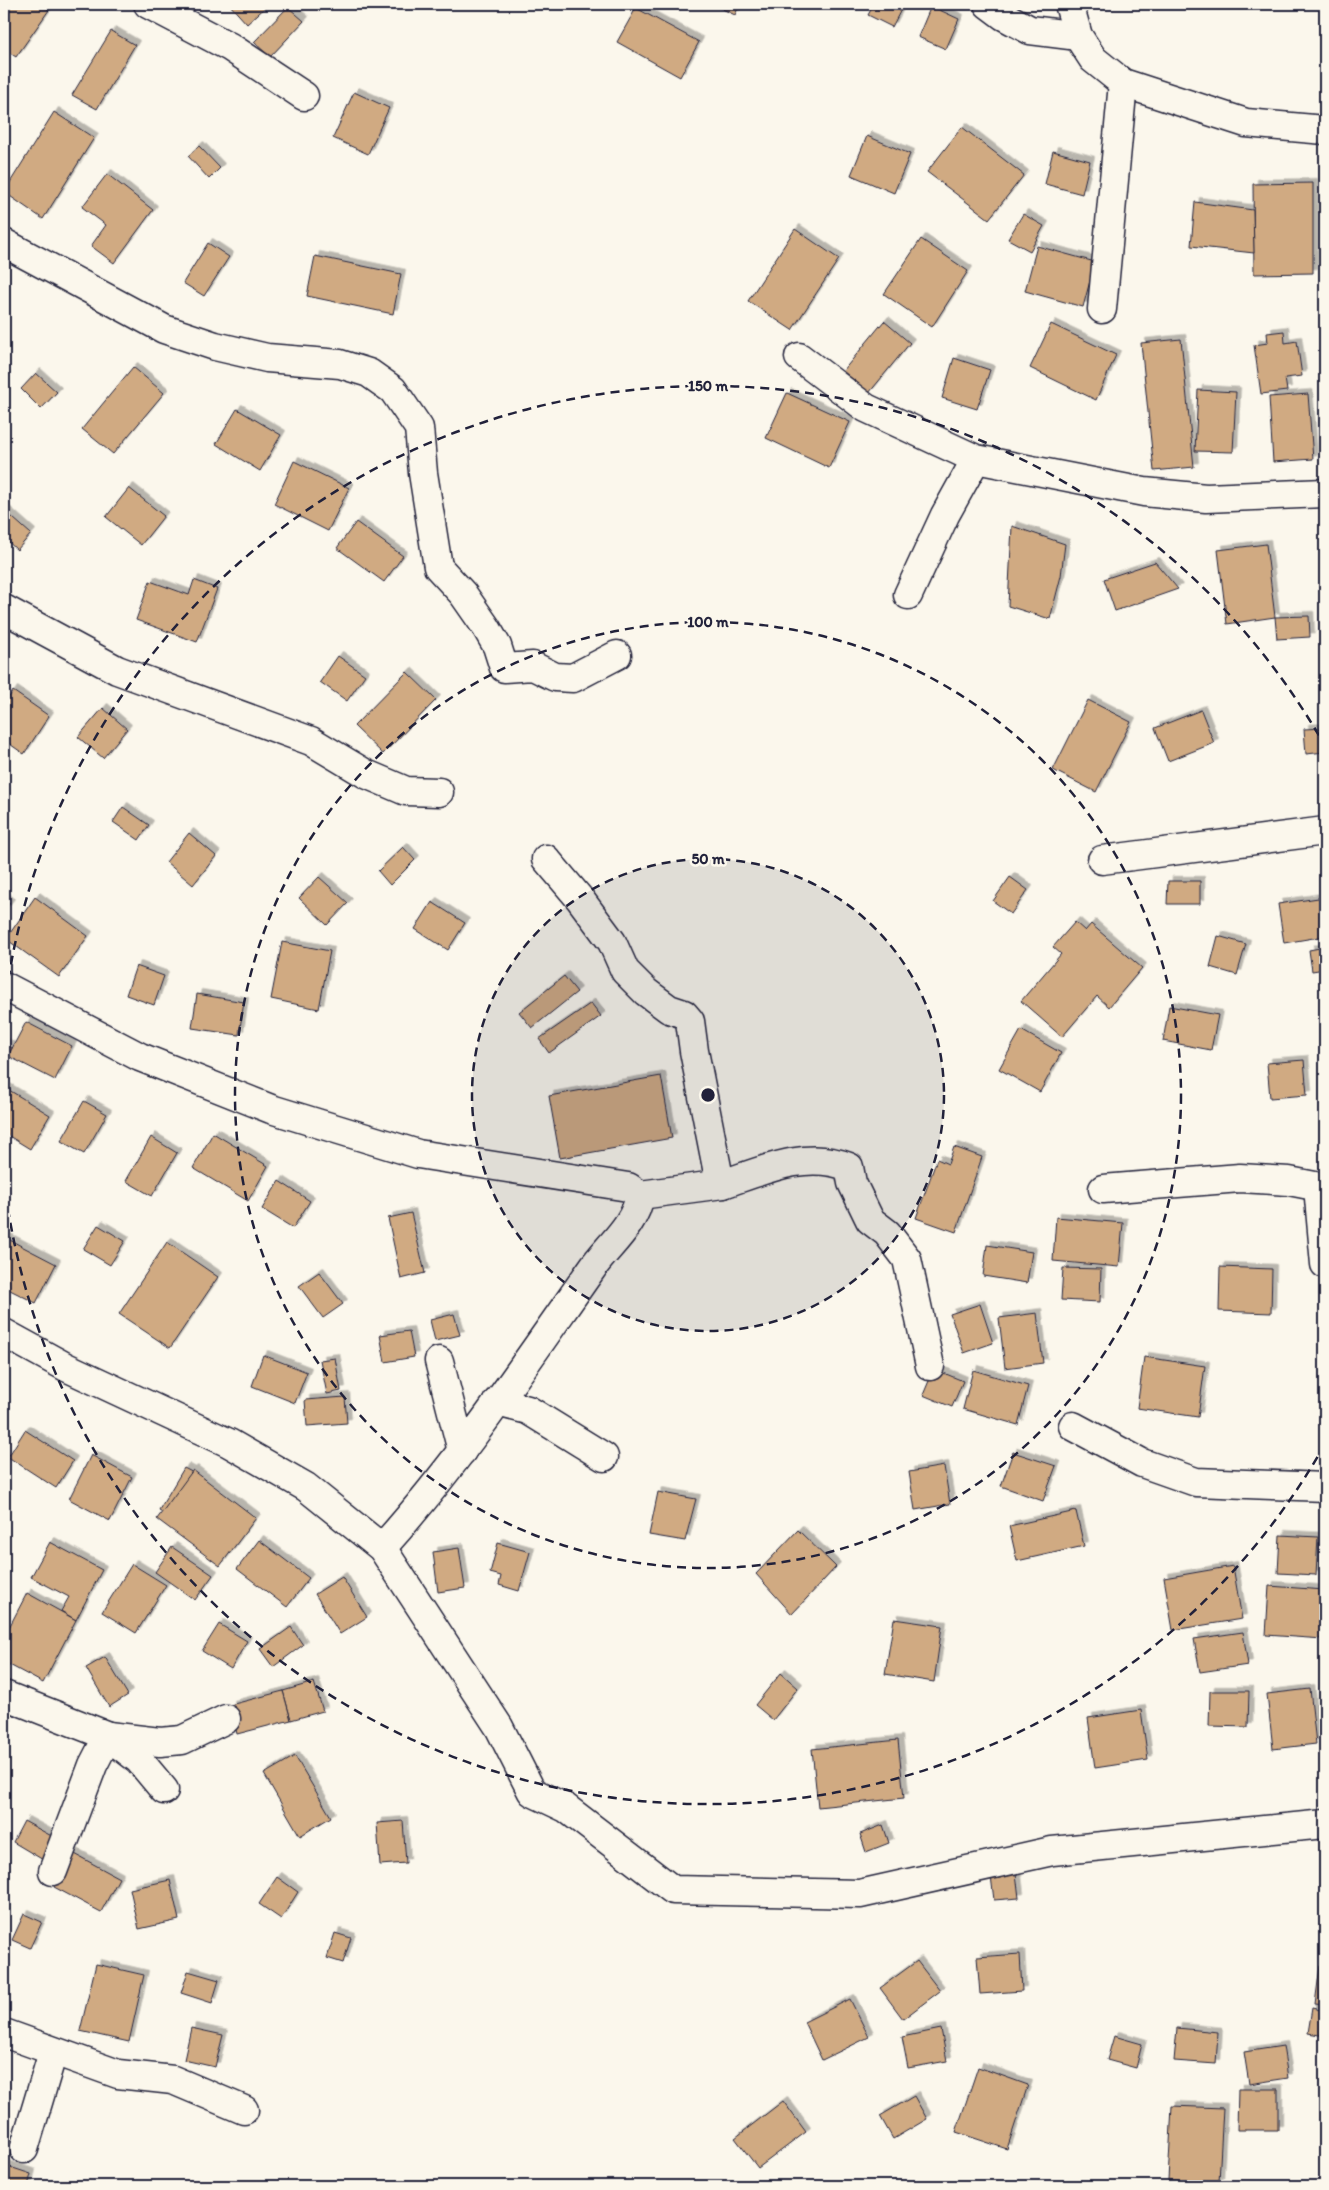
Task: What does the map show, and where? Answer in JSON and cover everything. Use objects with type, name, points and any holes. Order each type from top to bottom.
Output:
[{"type":"street","points":[[148,4],[230,47],[304,96]]},
{"type":"street","points":[[988,4],[1004,16],[1030,30],[1078,36]]},
{"type":"street","points":[[1068,4],[1078,36],[1093,59],[1123,83],[1246,123],[1325,130]]},
{"type":"street","points":[[1102,309],[1123,83]]},
{"type":"street","points":[[4,243],[164,329],[215,346],[267,358],[340,364],[369,373],[393,390],[419,428],[423,473],[438,567],[463,594],[486,627],[497,646],[504,668],[533,666],[556,677],[573,678],[617,655]]},
{"type":"street","points":[[799,358],[866,408],[976,459],[1144,492],[1206,498],[1325,493]]},
{"type":"street","points":[[908,595],[945,515],[976,459]]},
{"type":"street","points":[[4,609],[117,670],[312,740],[366,774],[406,791],[439,792]]},
{"type":"street","points":[[1102,860],[1325,831]]},
{"type":"street","points":[[546,860],[580,899],[612,942],[625,971],[646,992],[669,1010],[684,1014],[690,1021],[694,1051],[718,1173],[723,1184]]},
{"type":"street","points":[[4,986],[140,1057],[271,1109],[418,1154],[628,1187],[640,1195],[723,1184],[794,1161],[838,1162],[849,1167],[852,1183],[870,1220],[887,1234],[906,1259],[930,1366]]},
{"type":"street","points":[[1103,1189],[1240,1178],[1289,1181],[1322,1188],[1325,1264]]},
{"type":"street","points":[[382,1548],[416,1511],[462,1451],[592,1268],[627,1226],[638,1209],[640,1195]]},
{"type":"street","points":[[4,1333],[66,1367],[228,1443],[306,1487],[382,1548],[499,1727],[532,1792],[566,1808],[673,1890],[860,1894],[1052,1851],[1325,1824]]},
{"type":"street","points":[[439,1361],[462,1451]]},
{"type":"street","points":[[497,1402],[528,1410],[604,1457]]},
{"type":"street","points":[[1073,1426],[1142,1463],[1196,1482],[1325,1487]]},
{"type":"street","points":[[4,1695],[108,1736],[160,1742],[182,1740],[226,1719]]},
{"type":"street","points":[[108,1736],[139,1760],[164,1790]]},
{"type":"street","points":[[53,1871],[93,1766],[108,1736]]},
{"type":"street","points":[[4,2033],[118,2074],[174,2080],[244,2110]]},
{"type":"street","points":[[24,2148],[53,2052]]},
{"type":"building","points":[[4,4],[16,6],[18,4],[40,4],[49,10],[16,57],[4,49],[6,35],[4,33]]},
{"type":"building","points":[[182,4],[202,4],[190,13]]},
{"type":"building","points":[[229,4],[269,4],[247,24]]},
{"type":"building","points":[[712,4],[740,4],[735,15]]},
{"type":"building","points":[[874,4],[904,4],[892,27],[868,15]]},
{"type":"building","points":[[931,6],[959,19],[946,49],[918,37]]},
{"type":"building","points":[[288,7],[304,21],[270,57],[254,42]]},
{"type":"building","points":[[636,8],[699,42],[680,77],[617,42]]},
{"type":"building","points":[[111,31],[135,45],[97,109],[72,95]]},
{"type":"building","points":[[354,92],[389,108],[368,154],[333,138]]},
{"type":"building","points":[[54,112],[94,138],[43,219],[4,192]]},
{"type":"building","points":[[962,127],[1024,175],[989,219],[927,172]]},
{"type":"building","points":[[867,136],[910,154],[894,193],[851,175]]},
{"type":"building","points":[[199,146],[220,168],[209,179],[188,156]]},
{"type":"building","points":[[1053,151],[1090,161],[1082,194],[1045,184]]},
{"type":"building","points":[[107,174],[153,210],[114,263],[91,246],[106,225],[82,207]]},
{"type":"building","points":[[1313,183],[1313,273],[1254,274],[1253,184]]},
{"type":"building","points":[[1195,202],[1253,210],[1254,253],[1191,246]]},
{"type":"building","points":[[1023,214],[1044,226],[1030,251],[1008,239]]},
{"type":"building","points":[[795,229],[839,259],[792,330],[748,301]]},
{"type":"building","points":[[921,239],[968,271],[932,327],[884,294]]},
{"type":"building","points":[[208,243],[229,257],[204,296],[183,283]]},
{"type":"building","points":[[1037,246],[1095,262],[1083,307],[1025,291]]},
{"type":"building","points":[[315,256],[401,274],[393,314],[307,296]]},
{"type":"building","points":[[884,321],[910,343],[869,393],[843,371]]},
{"type":"building","points":[[1051,324],[1116,355],[1096,400],[1030,368]]},
{"type":"building","points":[[1284,331],[1285,343],[1297,341],[1302,376],[1285,378],[1287,391],[1261,394],[1254,345],[1268,343],[1267,333]]},
{"type":"building","points":[[1181,339],[1194,467],[1154,471],[1141,343]]},
{"type":"building","points":[[954,358],[990,370],[977,409],[942,398]]},
{"type":"building","points":[[133,367],[164,393],[113,454],[82,429]]},
{"type":"building","points":[[36,373],[57,392],[41,409],[21,389]]},
{"type":"building","points":[[1198,390],[1236,392],[1233,452],[1195,451]]},
{"type":"building","points":[[787,393],[850,422],[829,468],[766,438]]},
{"type":"building","points":[[1308,394],[1313,459],[1273,462],[1269,397]]},
{"type":"building","points":[[237,409],[281,435],[260,471],[216,444]]},
{"type":"building","points":[[294,461],[349,488],[328,531],[274,504]]},
{"type":"building","points":[[129,488],[164,516],[141,545],[106,517]]},
{"type":"building","points":[[4,510],[31,534],[17,550],[4,538]]},
{"type":"building","points":[[356,522],[403,556],[384,582],[337,548]]},
{"type":"building","points":[[1012,526],[1065,544],[1061,576],[1050,619],[1008,606]]},
{"type":"building","points":[[1266,544],[1275,617],[1227,624],[1218,550]]},
{"type":"building","points":[[1155,562],[1178,589],[1115,611],[1104,579]]},
{"type":"building","points":[[194,580],[217,589],[197,642],[136,620],[150,581],[189,595]]},
{"type":"building","points":[[1309,616],[1310,637],[1277,639],[1275,617]]},
{"type":"building","points":[[338,656],[365,675],[347,701],[320,682]]},
{"type":"building","points":[[407,672],[436,700],[383,754],[354,726]]},
{"type":"building","points":[[13,691],[49,716],[24,754],[4,740],[4,705]]},
{"type":"building","points":[[1088,700],[1131,722],[1096,792],[1053,770]]},
{"type":"building","points":[[103,708],[127,729],[103,758],[78,737]]},
{"type":"building","points":[[1201,710],[1214,743],[1168,761],[1155,728]]},
{"type":"building","points":[[1325,728],[1325,752],[1306,754],[1304,729]]},
{"type":"building","points":[[123,807],[149,825],[139,840],[113,822]]},
{"type":"building","points":[[189,833],[216,856],[193,885],[166,862]]},
{"type":"building","points":[[403,847],[415,860],[390,885],[378,871]]},
{"type":"building","points":[[319,877],[348,903],[327,925],[299,898]]},
{"type":"building","points":[[1010,877],[1028,890],[1011,914],[993,901]]},
{"type":"building","points":[[1168,881],[1200,881],[1200,904],[1167,904]]},
{"type":"building","points":[[35,897],[88,936],[59,977],[6,939]]},
{"type":"building","points":[[1325,897],[1325,936],[1284,943],[1278,904]]},
{"type":"building","points":[[4,898],[10,903],[4,911]]},
{"type":"building","points":[[432,902],[465,923],[448,950],[415,929]]},
{"type":"building","points":[[1075,922],[1085,931],[1091,924],[1142,968],[1109,1007],[1097,996],[1062,1037],[1021,1001],[1061,954],[1053,947]]},
{"type":"building","points":[[1218,936],[1246,944],[1237,975],[1210,967]]},
{"type":"building","points":[[282,942],[330,951],[319,1009],[271,999]]},
{"type":"building","points":[[1325,947],[1325,969],[1312,971],[1309,950]]},
{"type":"building","points":[[136,966],[164,976],[154,1005],[126,995]]},
{"type":"building","points":[[564,976],[577,992],[532,1028],[519,1012]]},
{"type":"building","points":[[197,994],[244,1002],[239,1035],[192,1028]]},
{"type":"building","points":[[591,1003],[601,1016],[549,1053],[539,1039]]},
{"type":"building","points":[[1169,1006],[1218,1015],[1211,1050],[1163,1041]]},
{"type":"building","points":[[26,1022],[72,1046],[55,1080],[8,1056]]},
{"type":"building","points":[[1021,1030],[1061,1053],[1040,1092],[999,1069]]},
{"type":"building","points":[[4,1043],[12,1048],[4,1062]]},
{"type":"building","points":[[1304,1060],[1307,1095],[1270,1098],[1267,1063]]},
{"type":"building","points":[[661,1076],[672,1138],[560,1158],[549,1096]]},
{"type":"building","points":[[4,1087],[50,1115],[30,1149],[4,1133]]},
{"type":"building","points":[[84,1101],[107,1114],[84,1154],[61,1141]]},
{"type":"building","points":[[213,1133],[268,1166],[248,1201],[193,1168]]},
{"type":"building","points":[[151,1137],[177,1153],[152,1196],[126,1181]]},
{"type":"building","points":[[954,1147],[982,1157],[956,1232],[916,1218],[937,1159],[948,1164]]},
{"type":"building","points":[[279,1181],[310,1201],[293,1228],[262,1209]]},
{"type":"building","points":[[411,1213],[425,1273],[401,1279],[388,1218]]},
{"type":"building","points":[[1056,1217],[1123,1223],[1119,1267],[1053,1261]]},
{"type":"building","points":[[98,1225],[125,1241],[110,1265],[83,1249]]},
{"type":"building","points":[[4,1237],[56,1264],[36,1303],[4,1287]]},
{"type":"building","points":[[167,1242],[218,1277],[170,1348],[119,1314]]},
{"type":"building","points":[[987,1245],[1032,1252],[1027,1283],[983,1276]]},
{"type":"building","points":[[1220,1267],[1272,1269],[1271,1313],[1219,1311]]},
{"type":"building","points":[[1063,1268],[1101,1269],[1100,1302],[1061,1300]]},
{"type":"building","points":[[319,1272],[343,1304],[323,1318],[299,1286]]},
{"type":"building","points":[[980,1304],[993,1343],[964,1353],[950,1314]]},
{"type":"building","points":[[1037,1313],[1043,1363],[1005,1368],[999,1318]]},
{"type":"building","points":[[454,1314],[460,1335],[435,1341],[430,1320]]},
{"type":"building","points":[[409,1331],[414,1357],[385,1362],[380,1335]]},
{"type":"building","points":[[263,1355],[307,1372],[295,1403],[252,1386]]},
{"type":"building","points":[[1144,1357],[1205,1366],[1198,1417],[1137,1408]]},
{"type":"building","points":[[335,1358],[341,1391],[327,1394],[320,1360]]},
{"type":"building","points":[[934,1369],[963,1381],[952,1407],[923,1395]]},
{"type":"building","points":[[973,1370],[1028,1386],[1018,1425],[963,1409]]},
{"type":"building","points":[[345,1397],[347,1423],[307,1426],[305,1400]]},
{"type":"building","points":[[25,1430],[73,1461],[56,1488],[8,1457]]},
{"type":"building","points":[[1013,1452],[1056,1466],[1043,1501],[1001,1486]]},
{"type":"building","points":[[91,1455],[132,1477],[110,1521],[69,1499]]},
{"type":"building","points":[[944,1466],[950,1504],[915,1510],[909,1472]]},
{"type":"building","points":[[184,1468],[205,1479],[179,1522],[159,1510]]},
{"type":"building","points":[[193,1470],[256,1518],[220,1566],[157,1519]]},
{"type":"building","points":[[658,1492],[696,1499],[685,1541],[649,1535]]},
{"type":"building","points":[[1076,1511],[1084,1546],[1017,1561],[1009,1526]]},
{"type":"building","points":[[798,1530],[836,1567],[792,1614],[756,1574]]},
{"type":"building","points":[[1280,1535],[1318,1537],[1316,1575],[1278,1573]]},
{"type":"building","points":[[259,1540],[309,1578],[287,1607],[237,1569]]},
{"type":"building","points":[[50,1542],[102,1570],[76,1620],[61,1611],[69,1597],[31,1577]]},
{"type":"building","points":[[498,1543],[530,1552],[519,1591],[499,1585],[501,1576],[490,1573]]},
{"type":"building","points":[[172,1547],[213,1575],[195,1600],[155,1572]]},
{"type":"building","points":[[459,1548],[465,1588],[438,1592],[433,1552]]},
{"type":"building","points":[[132,1564],[166,1585],[136,1633],[102,1612]]},
{"type":"building","points":[[1233,1566],[1242,1619],[1173,1630],[1164,1578]]},
{"type":"building","points":[[342,1577],[367,1617],[340,1634],[315,1594]]},
{"type":"building","points":[[1269,1586],[1325,1590],[1323,1639],[1266,1635]]},
{"type":"building","points":[[27,1593],[76,1620],[43,1683],[4,1662],[4,1637]]},
{"type":"building","points":[[894,1619],[942,1626],[934,1682],[885,1674]]},
{"type":"building","points":[[219,1624],[247,1641],[231,1669],[202,1651]]},
{"type":"building","points":[[291,1627],[303,1645],[273,1667],[260,1649]]},
{"type":"building","points":[[1243,1632],[1248,1665],[1200,1672],[1194,1639]]},
{"type":"building","points":[[105,1657],[128,1695],[109,1707],[86,1668]]},
{"type":"building","points":[[781,1673],[798,1688],[773,1720],[755,1705]]},
{"type":"building","points":[[314,1682],[323,1711],[291,1720],[283,1691]]},
{"type":"building","points":[[1310,1689],[1316,1744],[1273,1749],[1267,1694]]},
{"type":"building","points":[[283,1691],[291,1720],[237,1734],[230,1705]]},
{"type":"building","points":[[1210,1691],[1249,1691],[1248,1727],[1209,1726]]},
{"type":"building","points":[[1141,1710],[1148,1760],[1095,1768],[1088,1718]]},
{"type":"building","points":[[898,1740],[904,1798],[818,1807],[812,1749]]},
{"type":"building","points":[[295,1756],[331,1817],[300,1836],[264,1774]]},
{"type":"building","points":[[24,1821],[57,1839],[45,1861],[13,1842]]},
{"type":"building","points":[[403,1821],[406,1863],[380,1865],[377,1823]]},
{"type":"building","points":[[883,1825],[889,1843],[866,1852],[860,1834]]},
{"type":"building","points":[[73,1853],[119,1878],[101,1912],[54,1887]]},
{"type":"building","points":[[1016,1873],[1019,1898],[994,1900],[991,1876]]},
{"type":"building","points":[[277,1877],[298,1892],[281,1919],[259,1904]]},
{"type":"building","points":[[170,1880],[179,1920],[139,1929],[130,1889]]},
{"type":"building","points":[[24,1914],[42,1922],[30,1948],[12,1940]]},
{"type":"building","points":[[335,1933],[351,1938],[343,1963],[327,1958]]},
{"type":"building","points":[[1020,1954],[1022,1991],[980,1994],[977,1957]]},
{"type":"building","points":[[917,1961],[940,1991],[903,2019],[880,1988]]},
{"type":"building","points":[[96,1964],[144,1975],[129,2042],[80,2031]]},
{"type":"building","points":[[1320,1966],[1325,1967],[1325,2005],[1315,2004]]},
{"type":"building","points":[[188,1971],[219,1980],[212,2003],[181,1993]]},
{"type":"building","points":[[850,1999],[869,2037],[822,2060],[804,2022]]},
{"type":"building","points":[[1312,2008],[1325,2011],[1325,2036],[1308,2033]]},
{"type":"building","points":[[191,2028],[223,2035],[215,2067],[184,2060]]},
{"type":"building","points":[[1177,2028],[1218,2032],[1216,2064],[1174,2061]]},
{"type":"building","points":[[941,2029],[947,2061],[908,2068],[902,2037]]},
{"type":"building","points":[[1114,2036],[1142,2044],[1136,2068],[1107,2060]]},
{"type":"building","points":[[1283,2046],[1288,2078],[1249,2084],[1244,2052]]},
{"type":"building","points":[[978,2067],[1028,2085],[1007,2149],[956,2132]]},
{"type":"building","points":[[1238,2089],[1278,2089],[1278,2130],[1237,2130]]},
{"type":"building","points":[[914,2096],[927,2119],[893,2139],[880,2116]]},
{"type":"building","points":[[783,2101],[806,2132],[758,2168],[735,2138]]},
{"type":"building","points":[[1172,2106],[1223,2108],[1219,2182],[1168,2180]]},
{"type":"building","points":[[4,2165],[31,2174],[28,2186],[4,2186]]}]
